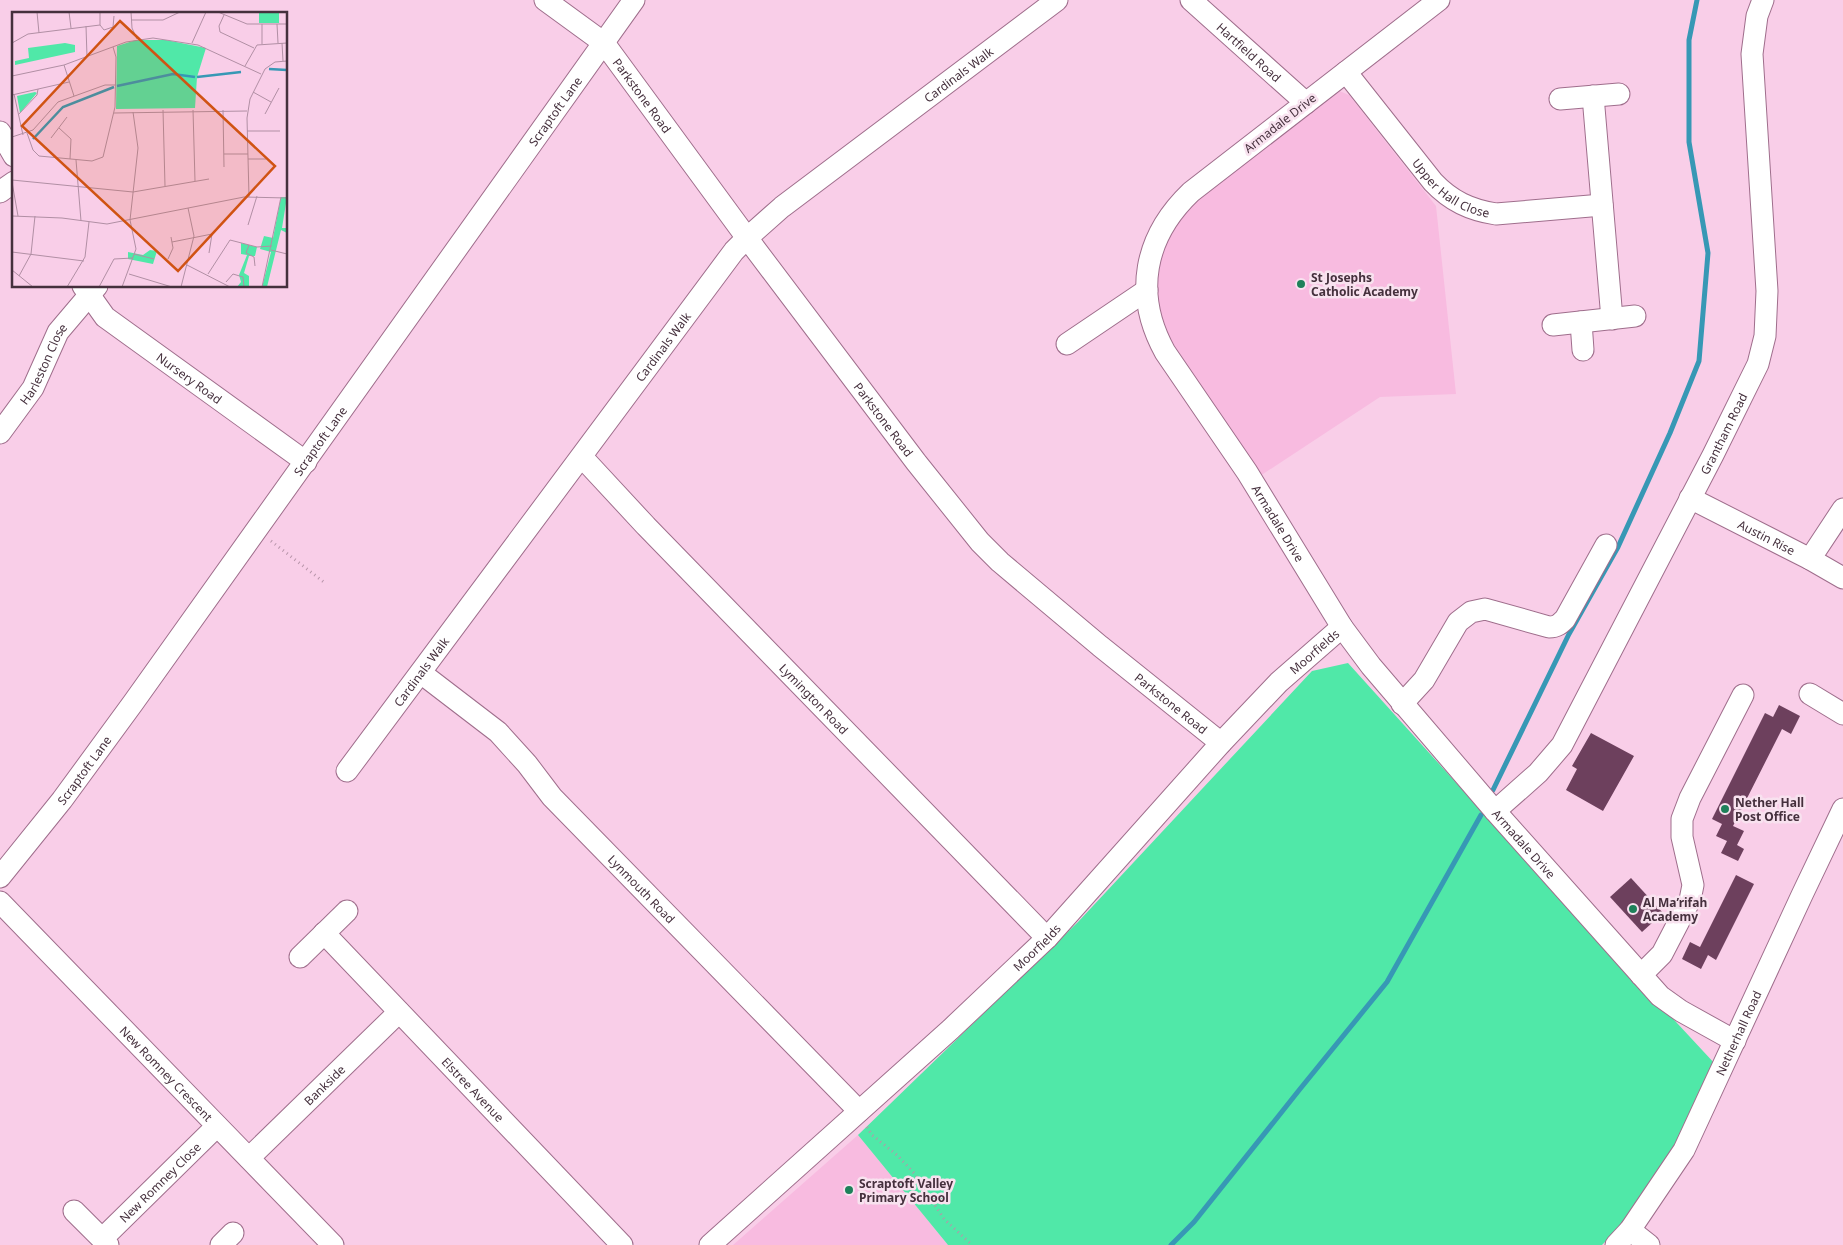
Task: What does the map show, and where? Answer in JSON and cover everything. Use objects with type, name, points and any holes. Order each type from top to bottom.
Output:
[{"type":"street","name":"Parkstone Road","points":[[545,0],[604,44],[746,238],[922,470],[980,542],[1000,562],[1100,646],[1221,743]]},
{"type":"street","name":"Scraptoft Lane","points":[[0,877],[62,800],[306,462],[634,0]]},
{"type":"street","name":"Cardinals Walk","points":[[347,771],[702,294],[746,238],[782,207],[1057,0]]},
{"type":"street","name":"Hartfield Road","points":[[1191,0],[1306,103]]},
{"type":"street","name":"Armadale Drive","points":[[1439,0],[1191,192],[1179,204],[1159,232],[1148,265],[1147,290],[1150,315],[1165,352],[1247,472],[1342,627],[1371,666],[1495,812],[1660,996],[1681,1011],[1736,1041]]},
{"type":"street","name":"Grantham Road","points":[[1495,812],[1538,773],[1562,745],[1756,369],[1762,352],[1765,336],[1766,290],[1752,54],[1757,16],[1763,0]]},
{"type":"street","name":"Upper Hall Close","points":[[1346,72],[1433,182],[1459,204],[1482,212],[1496,214],[1602,205]]},
{"type":"street","points":[[1560,99],[1619,94]]},
{"type":"street","points":[[1593,96],[1612,319]]},
{"type":"street","points":[[0,132],[12,153]]},
{"type":"street","points":[[0,192],[12,183]]},
{"type":"street","name":"Nursery Road","points":[[90,290],[105,317],[306,462]]},
{"type":"street","name":"Harleston Close","points":[[0,433],[33,388],[58,332],[90,290]]},
{"type":"street","points":[[1067,344],[1147,290]]},
{"type":"street","points":[[1553,325],[1634,316]]},
{"type":"street","points":[[1581,322],[1583,350]]},
{"type":"street","name":"Lymington Road","points":[[582,457],[660,540],[1047,938]]},
{"type":"street","name":"Austin Rise","points":[[1690,498],[1810,559],[1843,578]]},
{"type":"street","points":[[1810,559],[1843,509]]},
{"type":"street","points":[[1402,704],[1424,680],[1458,622],[1471,612],[1485,609],[1549,627],[1555,627],[1560,624],[1565,619],[1606,545]]},
{"type":"street","name":"Moorfields","points":[[710,1245],[951,1029],[1047,938],[1221,743],[1279,682],[1342,627]]},
{"type":"street","name":"Lynmouth Road","points":[[421,672],[498,732],[552,797],[859,1111]]},
{"type":"street","points":[[1810,694],[1843,714]]},
{"type":"street","points":[[1641,975],[1662,954],[1690,900],[1693,885],[1682,836],[1682,819],[1690,798],[1743,695]]},
{"type":"street","name":"Netherhall Road","points":[[1623,1238],[1684,1150],[1841,818]]},
{"type":"street","name":"New Romney Crescent","points":[[0,902],[333,1245]]},
{"type":"street","points":[[300,957],[347,911]]},
{"type":"street","name":"Elstree Avenue","points":[[324,933],[622,1245]]},
{"type":"street","name":"Bankside","points":[[249,1158],[399,1012]]},
{"type":"street","name":"New Romney Close","points":[[74,1211],[105,1242],[217,1126]]},
{"type":"street","points":[[1623,1238],[1649,1245]]},
{"type":"path","points":[[256,530],[325,583]]},
{"type":"path","points":[[859,1111],[872,1135],[897,1155],[914,1173],[944,1219],[972,1245]]},
{"type":"shaded area","name":"St Josephs Catholic Academy","points":[[1337,90],[1349,95],[1436,206],[1456,394],[1380,397],[1260,476],[1169,337],[1159,307],[1157,276],[1160,260],[1171,232],[1190,207]]},
{"type":"shaded area","name":"Scraptoft Valley Primary School","points":[[858,1135],[948,1245],[733,1245]]},
{"type":"green space","points":[[1348,663],[1534,869],[1716,1065],[1678,1140],[1628,1219],[1602,1245],[948,1245],[858,1135],[1078,922],[1312,671]]},
{"type":"building","points":[[1779,705],[1800,716],[1791,734],[1782,729],[1733,826],[1744,831],[1737,845],[1744,849],[1738,861],[1721,853],[1727,841],[1716,836],[1722,824],[1712,819],[1765,713],[1773,717]]},
{"type":"building","points":[[1591,733],[1634,756],[1603,811],[1566,790],[1577,769],[1572,766]]},
{"type":"building","points":[[1736,875],[1754,884],[1716,960],[1708,955],[1701,969],[1682,959],[1690,942],[1700,947]]},
{"type":"building","points":[[1631,878],[1663,913],[1642,932],[1610,897]]},
{"type":"waterway","points":[[1493,790],[1569,634],[1618,547],[1670,433],[1699,361],[1708,253],[1689,142],[1689,40],[1697,0]]},
{"type":"waterway","points":[[1171,1245],[1194,1222],[1387,982],[1481,815]]},
{"type":"place","name":"St Josephs Catholic Academy","points":[[1301,284]]},
{"type":"place","name":"Nether Hall Post Office","points":[[1725,809]]},
{"type":"place","name":"Al Ma’rifah Academy","points":[[1633,909]]},
{"type":"place","name":"Scraptoft Valley Primary School","points":[[849,1190]]}]
